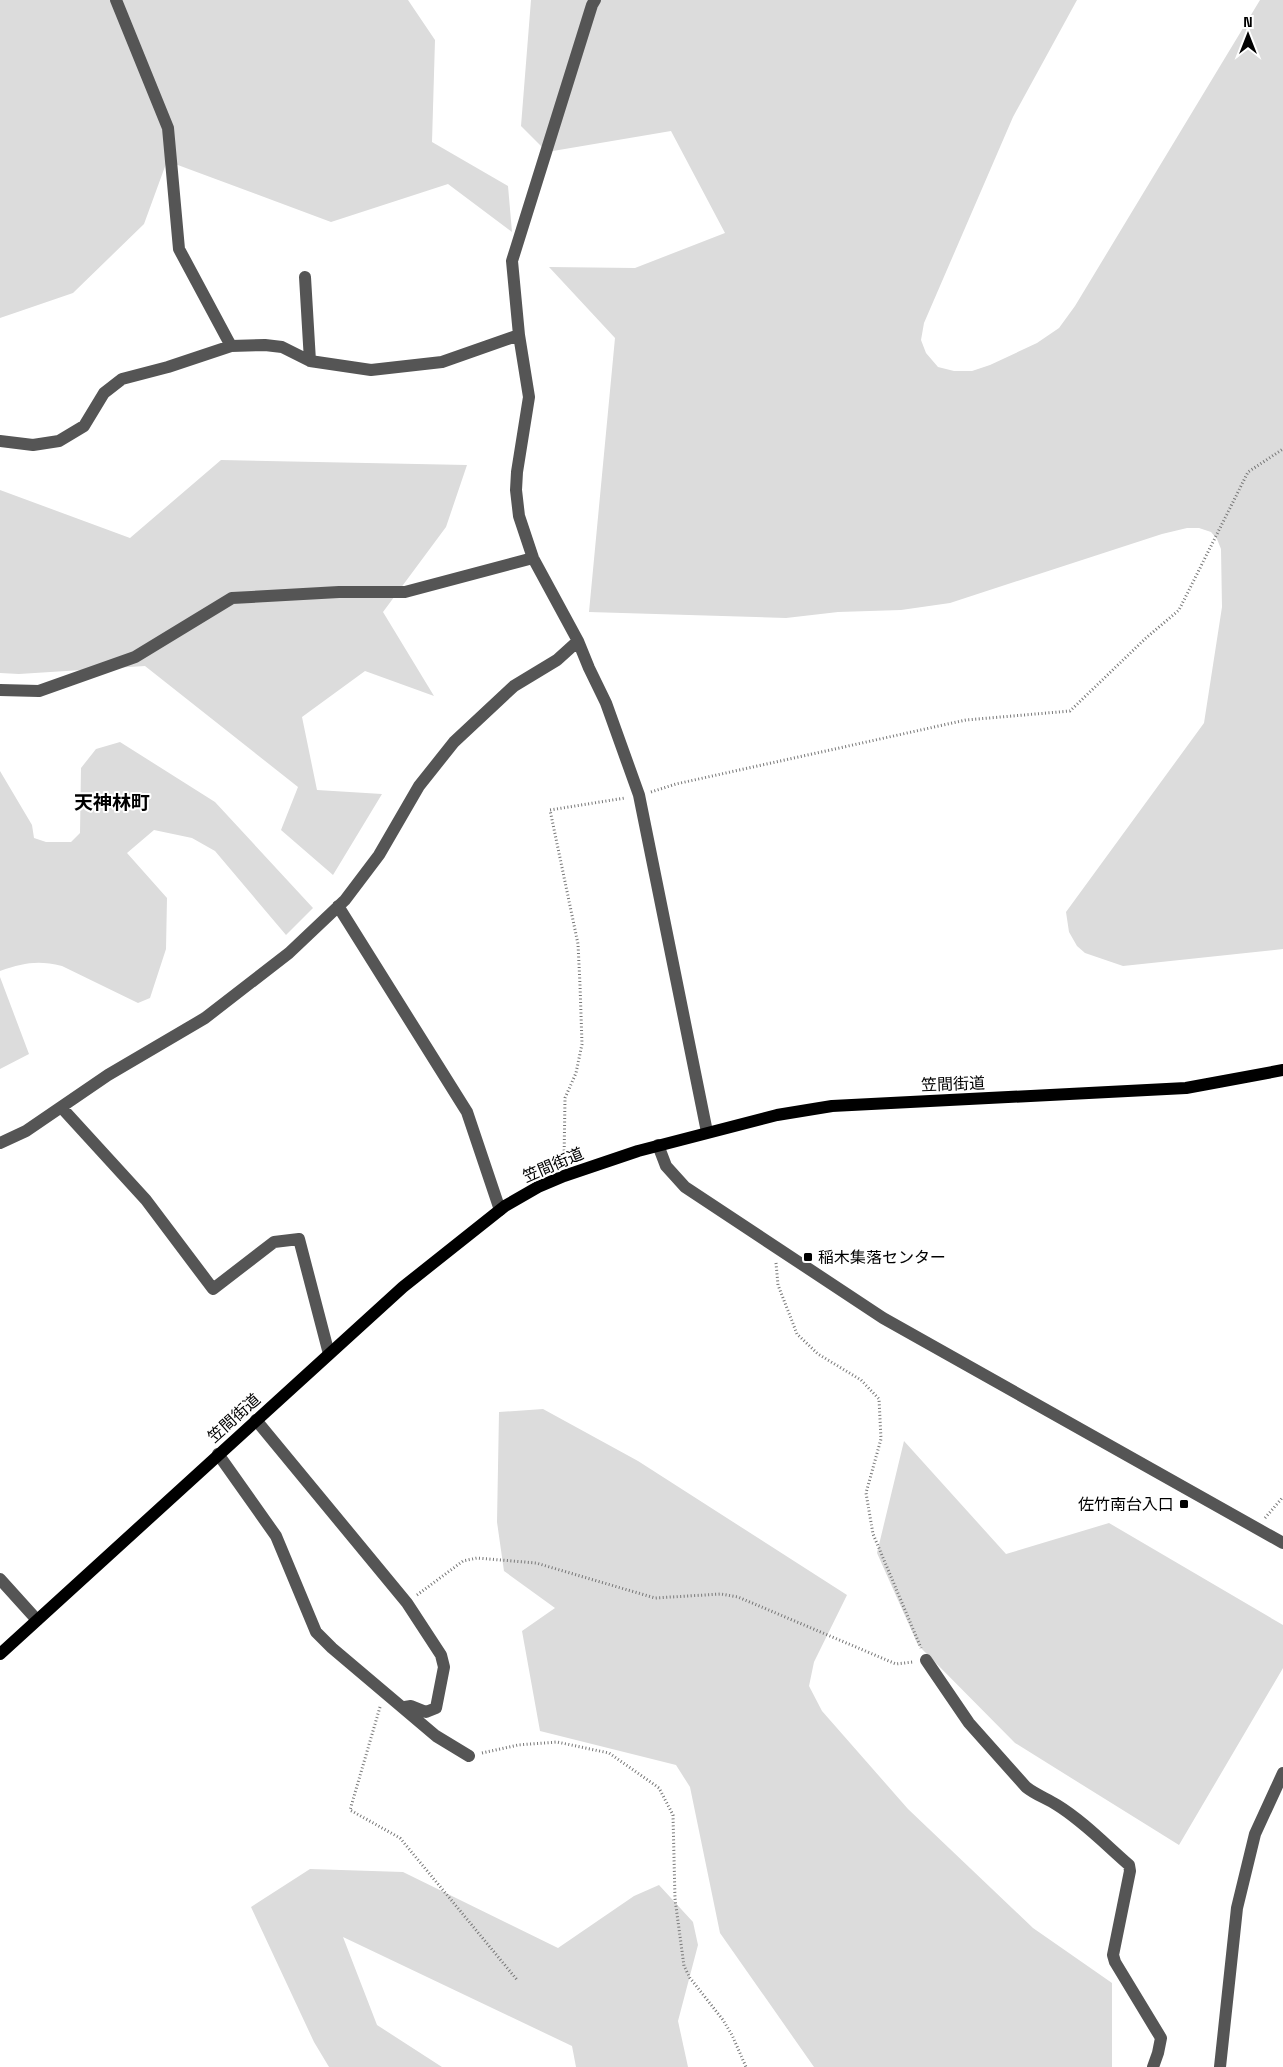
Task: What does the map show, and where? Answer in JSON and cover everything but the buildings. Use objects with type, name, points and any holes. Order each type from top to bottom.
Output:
[{"type":"main road","name":"笠間街道","points":[[0,1654],[403,1287],[500,1210],[538,1187],[564,1176],[658,1145],[777,1115],[832,1106],[1186,1088],[1283,1070]]},
{"type":"street","points":[[116,0],[168,128],[179,249],[231,346]]},
{"type":"street","points":[[595,0],[512,261],[519,336],[529,397],[516,472],[516,490],[519,516],[533,558],[578,641],[606,704],[639,795],[707,1132]]},
{"type":"street","points":[[305,277],[310,361]]},
{"type":"street","points":[[0,441],[33,445],[58,441],[84,426],[104,393],[122,379],[168,367],[231,346],[265,345],[282,347],[310,361],[371,370],[442,362],[519,336]]},
{"type":"street","points":[[0,690],[38,691],[136,656],[232,598],[339,592],[405,592],[533,558]]},
{"type":"street","points":[[0,1143],[26,1131],[108,1075],[205,1018],[289,953],[338,906],[379,855],[419,786],[454,742],[514,686],[557,660],[578,641]]},
{"type":"street","points":[[338,906],[467,1112],[500,1210]]},
{"type":"street","points":[[61,1107],[146,1200],[213,1289],[274,1242],[300,1239],[329,1354]]},
{"type":"street","points":[[658,1145],[666,1166],[678,1182],[774,1248],[883,1318],[1283,1543]]},
{"type":"street","points":[[256,1420],[407,1602],[441,1655],[444,1667],[436,1708],[426,1712],[411,1706],[403,1708]]},
{"type":"street","points":[[218,1454],[276,1536],[316,1632],[332,1648],[436,1736],[469,1756]]},
{"type":"street","points":[[0,1579],[37,1620]]},
{"type":"street","points":[[926,1660],[969,1723],[1026,1787],[1035,1794],[1056,1804],[1079,1821],[1129,1865],[1113,1955],[1115,1962],[1160,2038],[1154,2067]]},
{"type":"street","points":[[1220,2067],[1237,1908],[1255,1834],[1283,1773]]},
{"type":"path","points":[[564,1176],[565,1098],[576,1074],[582,1044],[580,985],[578,944],[550,810],[639,795],[676,784],[966,720],[1070,711],[1146,638],[1179,610],[1248,472],[1283,449]]},
{"type":"path","points":[[407,1602],[463,1561],[477,1558],[536,1563],[656,1598],[721,1594],[738,1597],[896,1664],[926,1660],[873,1534],[866,1493],[880,1439],[879,1399],[861,1380],[818,1354],[797,1334],[778,1285],[774,1248]]},
{"type":"path","points":[[1257,1528],[1283,1496]]},
{"type":"path","points":[[384,1692],[350,1810],[400,1838],[518,1981]]},
{"type":"path","points":[[469,1756],[518,1745],[557,1742],[609,1753],[659,1788],[673,1815],[676,1899],[684,1966],[690,1978],[724,2020],[746,2067]]},
{"type":"shaded area","points":[[0,0],[408,0],[435,40],[432,142],[508,186],[512,232],[448,184],[331,222],[167,161],[144,224],[73,293],[0,318]]},
{"type":"shaded area","points":[[531,0],[1077,0],[1013,117],[924,323],[921,340],[926,353],[938,367],[954,371],[972,371],[990,365],[1037,343],[1059,328],[1075,306],[1260,0],[1283,0],[1283,949],[1123,966],[1085,953],[1077,946],[1069,932],[1066,912],[1204,723],[1222,607],[1221,549],[1217,539],[1211,532],[1199,528],[1187,528],[1162,534],[950,603],[901,610],[838,612],[786,618],[589,612],[615,338],[549,267],[635,268],[725,233],[671,131],[547,152],[521,126]]},
{"type":"shaded area","points":[[221,460],[467,465],[446,527],[383,612],[434,696],[365,671],[302,717],[317,790],[382,794],[333,875],[281,830],[298,787],[145,666],[19,674],[0,673],[0,490],[130,538]]},
{"type":"shaded area","points":[[120,742],[215,802],[313,908],[286,935],[215,851],[192,838],[154,830],[127,853],[167,898],[166,949],[150,998],[138,1003],[62,966],[31,963],[0,971],[0,771],[32,825],[34,838],[46,842],[71,842],[80,833],[81,768],[96,749]]},
{"type":"shaded area","points":[[0,977],[29,1054],[0,1069]]},
{"type":"shaded area","points":[[543,1409],[638,1461],[847,1595],[814,1662],[809,1686],[822,1711],[908,1809],[1033,1928],[1112,1983],[1112,2067],[814,2067],[720,1933],[690,1787],[676,1765],[540,1731],[522,1631],[555,1608],[504,1571],[497,1522],[499,1412]]},
{"type":"shaded area","points":[[904,1441],[1006,1554],[1109,1523],[1283,1625],[1283,1668],[1179,1845],[1015,1743],[918,1645],[877,1553]]},
{"type":"shaded area","points":[[310,1869],[403,1872],[558,1948],[634,1896],[659,1885],[693,1922],[698,1945],[678,2021],[688,2067],[576,2067],[572,2046],[343,1937],[377,2025],[442,2067],[329,2067],[314,2042],[251,1907]]},
{"type":"place","name":"稲木集落センター","points":[[808,1257]]},
{"type":"place","name":"佐竹南台入口","points":[[1184,1504]]},
{"type":"district","name":"天神林町","points":[[112,802]]}]
